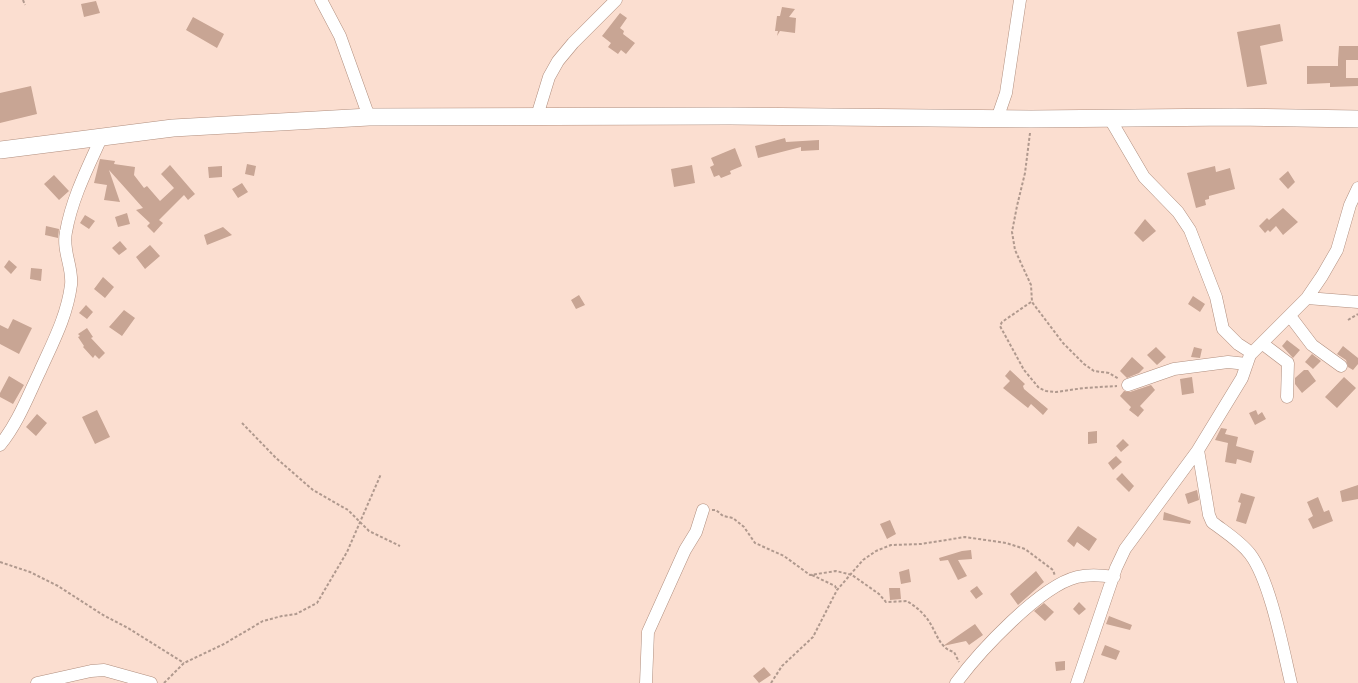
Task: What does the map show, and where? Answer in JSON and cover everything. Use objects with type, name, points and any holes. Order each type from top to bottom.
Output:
[{"type":"main road","points":[[0,150],[102,136],[239,123],[369,116],[997,119],[1235,117],[1358,119]]},
{"type":"street","points":[[321,0],[340,36],[369,116]]},
{"type":"street","points":[[997,119],[1006,93],[1020,0]]},
{"type":"street","points":[[537,116],[549,77],[558,61],[612,1]]},
{"type":"street","points":[[1110,119],[1144,177],[1178,212],[1187,226],[1216,297],[1222,326],[1225,333],[1238,344],[1250,358]]},
{"type":"street","points":[[0,445],[9,435],[18,418],[64,319],[71,284],[71,271],[64,242],[66,231],[71,210],[102,136]]},
{"type":"street","points":[[1077,683],[1125,549],[1198,450],[1242,378],[1250,358],[1307,298],[1330,263],[1337,250],[1350,205],[1358,188]]},
{"type":"street","points":[[1307,298],[1358,302]]},
{"type":"street","points":[[1290,316],[1312,345],[1341,366]]},
{"type":"street","points":[[1263,344],[1288,363],[1287,397]]},
{"type":"street","points":[[1128,385],[1174,369],[1250,358]]},
{"type":"street","points":[[1198,450],[1209,515],[1212,522],[1249,553],[1257,564],[1276,623],[1291,683]]},
{"type":"street","points":[[646,683],[648,632],[685,550],[696,532],[703,510]]},
{"type":"street","points":[[956,683],[984,648],[1037,600],[1059,585],[1077,577],[1095,574],[1114,577]]},
{"type":"street","points":[[37,683],[91,671],[104,670],[151,683]]},
{"type":"path","points":[[23,0],[25,5]]},
{"type":"path","points":[[1031,119],[1025,173],[1012,232],[1015,250],[1031,285],[1032,302],[1063,344],[1084,364],[1094,371],[1109,373],[1128,385]]},
{"type":"path","points":[[1032,302],[1002,322],[1000,326],[1024,370],[1039,388],[1046,391],[1056,392],[1084,388],[1128,385]]},
{"type":"path","points":[[1348,320],[1358,314]]},
{"type":"path","points":[[242,423],[294,475],[313,490],[348,510],[369,530],[400,546]]},
{"type":"path","points":[[164,683],[184,663],[224,644],[263,621],[296,614],[317,603],[347,552],[359,521],[381,474]]},
{"type":"path","points":[[703,510],[716,510],[722,516],[733,518],[744,527],[755,543],[784,556],[810,575],[835,586],[838,590]]},
{"type":"path","points":[[771,683],[782,666],[813,637],[838,590],[852,575],[862,560],[876,551],[890,545],[921,544],[965,537],[1006,543],[1025,549],[1053,570],[1059,585]]},
{"type":"path","points":[[0,562],[30,572],[58,586],[102,616],[128,628],[184,663]]},
{"type":"path","points":[[810,575],[836,571],[852,575],[879,594],[886,602],[907,601],[924,615],[946,650],[954,652],[966,670]]},
{"type":"building","points":[[96,1],[100,13],[84,17],[81,4]]},
{"type":"building","points":[[782,7],[795,9],[789,17],[796,18],[795,33],[780,31],[777,36],[778,31],[775,31],[777,16],[780,16]]},
{"type":"building","points":[[620,13],[627,18],[620,28],[624,31],[623,34],[635,43],[626,54],[621,50],[618,54],[608,47],[611,43],[602,36]]},
{"type":"building","points":[[193,17],[224,34],[217,48],[186,30]]},
{"type":"building","points":[[1280,24],[1283,41],[1260,46],[1267,84],[1247,87],[1237,32]]},
{"type":"building","points":[[1339,46],[1358,46],[1358,60],[1346,60],[1346,78],[1358,78],[1358,86],[1330,87],[1330,83],[1307,84],[1307,66],[1338,66]]},
{"type":"building","points":[[31,86],[37,114],[0,123],[0,93]]},
{"type":"building","points":[[785,138],[786,142],[819,140],[819,150],[801,151],[801,147],[758,158],[755,146]]},
{"type":"building","points":[[735,148],[742,166],[730,171],[731,174],[721,178],[719,175],[714,177],[710,167],[714,165],[711,158]]},
{"type":"building","points":[[100,159],[115,161],[114,164],[135,167],[134,175],[144,188],[147,186],[160,201],[174,188],[161,174],[170,165],[195,194],[188,200],[184,195],[159,220],[163,223],[154,233],[147,226],[150,223],[136,210],[143,208],[109,170],[120,202],[104,200],[107,185],[94,183]]},
{"type":"building","points":[[247,164],[256,166],[254,176],[245,174]]},
{"type":"building","points":[[692,165],[695,183],[674,187],[671,169]]},
{"type":"building","points":[[222,166],[222,177],[209,178],[208,167]]},
{"type":"building","points":[[1215,166],[1216,172],[1230,168],[1235,189],[1209,196],[1209,199],[1205,200],[1206,205],[1196,208],[1187,173]]},
{"type":"building","points":[[1288,171],[1295,182],[1288,189],[1279,179]]},
{"type":"building","points":[[54,175],[69,191],[59,200],[44,184]]},
{"type":"building","points":[[242,183],[248,192],[238,198],[232,189]]},
{"type":"building","points":[[1283,208],[1298,222],[1283,235],[1276,226],[1270,232],[1268,230],[1265,233],[1259,226],[1267,218],[1269,220]]},
{"type":"building","points":[[127,213],[130,224],[118,227],[115,217]]},
{"type":"building","points":[[85,215],[95,221],[89,229],[80,223]]},
{"type":"building","points":[[1145,219],[1156,231],[1143,242],[1134,233]]},
{"type":"building","points":[[46,226],[59,229],[58,238],[45,235]]},
{"type":"building","points":[[223,227],[232,235],[207,245],[204,235]]},
{"type":"building","points":[[120,241],[127,249],[119,255],[112,248]]},
{"type":"building","points":[[150,245],[160,256],[145,269],[136,257]]},
{"type":"building","points":[[9,260],[17,267],[11,274],[4,267]]},
{"type":"building","points":[[31,268],[42,269],[41,281],[30,279]]},
{"type":"building","points":[[103,277],[114,287],[105,298],[94,289]]},
{"type":"building","points":[[579,295],[585,305],[576,309],[571,300]]},
{"type":"building","points":[[1193,296],[1205,304],[1200,312],[1188,304]]},
{"type":"building","points":[[86,305],[93,312],[87,319],[79,313]]},
{"type":"building","points":[[124,310],[135,318],[122,336],[109,327]]},
{"type":"building","points":[[13,319],[32,328],[19,354],[0,344],[0,325],[8,329]]},
{"type":"building","points":[[87,328],[93,337],[91,338],[105,353],[99,359],[95,355],[93,358],[83,347],[84,346],[78,337],[80,336],[78,334]]},
{"type":"building","points":[[1287,340],[1300,350],[1293,358],[1282,346]]},
{"type":"building","points":[[1343,346],[1358,358],[1358,364],[1353,370],[1348,367],[1346,360],[1337,354]]},
{"type":"building","points":[[1156,347],[1166,357],[1157,365],[1147,355]]},
{"type":"building","points":[[1194,347],[1202,349],[1200,358],[1191,357]]},
{"type":"building","points":[[1312,354],[1321,361],[1313,369],[1305,362]]},
{"type":"building","points":[[1132,357],[1144,368],[1139,373],[1127,378],[1120,371]]},
{"type":"building","points":[[1010,370],[1025,384],[1023,386],[1024,389],[1048,409],[1043,415],[1031,404],[1028,408],[1003,388],[1010,381],[1005,376]]},
{"type":"building","points":[[1304,370],[1308,370],[1316,381],[1302,393],[1295,384],[1295,378]]},
{"type":"building","points":[[9,376],[24,385],[13,404],[0,397],[0,393]]},
{"type":"building","points":[[1192,377],[1194,393],[1182,395],[1180,379]]},
{"type":"building","points":[[1344,377],[1356,388],[1337,408],[1325,397]]},
{"type":"building","points":[[1151,385],[1155,390],[1140,406],[1144,410],[1138,417],[1129,410],[1131,407],[1120,396],[1124,391],[1130,392]]},
{"type":"building","points":[[97,410],[110,437],[95,444],[82,417]]},
{"type":"building","points":[[1256,410],[1258,415],[1262,412],[1266,419],[1255,425],[1249,413]]},
{"type":"building","points":[[37,414],[47,423],[36,436],[26,427]]},
{"type":"building","points":[[1221,428],[1227,429],[1225,434],[1238,437],[1236,446],[1254,451],[1251,463],[1237,459],[1236,464],[1225,462],[1228,443],[1215,440]]},
{"type":"building","points":[[1097,431],[1097,443],[1088,444],[1088,432]]},
{"type":"building","points":[[1123,439],[1129,445],[1121,452],[1116,446]]},
{"type":"building","points":[[1116,456],[1122,462],[1113,470],[1108,463]]},
{"type":"building","points":[[1122,473],[1134,486],[1129,492],[1116,479]]},
{"type":"building","points":[[1358,485],[1358,499],[1342,502],[1340,491]]},
{"type":"building","points":[[1197,490],[1199,500],[1188,504],[1185,494]]},
{"type":"building","points":[[1241,493],[1255,497],[1246,524],[1236,521],[1241,503],[1238,502]]},
{"type":"building","points":[[1318,497],[1324,512],[1329,510],[1333,521],[1313,529],[1308,519],[1313,516],[1307,502]]},
{"type":"building","points":[[1164,512],[1191,521],[1190,524],[1163,520]]},
{"type":"building","points":[[890,520],[896,534],[887,539],[880,524]]},
{"type":"building","points":[[1078,526],[1097,539],[1089,551],[1077,542],[1074,547],[1067,541]]},
{"type":"building","points":[[971,550],[972,559],[958,560],[967,576],[958,580],[948,560],[940,561],[939,558],[962,551]]},
{"type":"building","points":[[909,569],[911,582],[901,584],[899,572]]},
{"type":"building","points":[[1036,571],[1044,582],[1018,605],[1010,594]]},
{"type":"building","points":[[977,586],[983,594],[976,599],[970,591]]},
{"type":"building","points":[[889,588],[900,588],[901,599],[890,600]]},
{"type":"building","points":[[1079,602],[1086,609],[1079,615],[1073,609]]},
{"type":"building","points":[[1044,603],[1054,612],[1045,621],[1034,611]]},
{"type":"building","points":[[1109,616],[1132,625],[1130,630],[1106,624]]},
{"type":"building","points":[[975,624],[983,635],[969,645],[966,641],[943,646]]},
{"type":"building","points":[[1105,645],[1120,651],[1116,660],[1101,655]]},
{"type":"building","points":[[1065,661],[1065,670],[1056,671],[1055,662]]},
{"type":"building","points":[[764,667],[771,675],[759,683],[753,676]]}]
